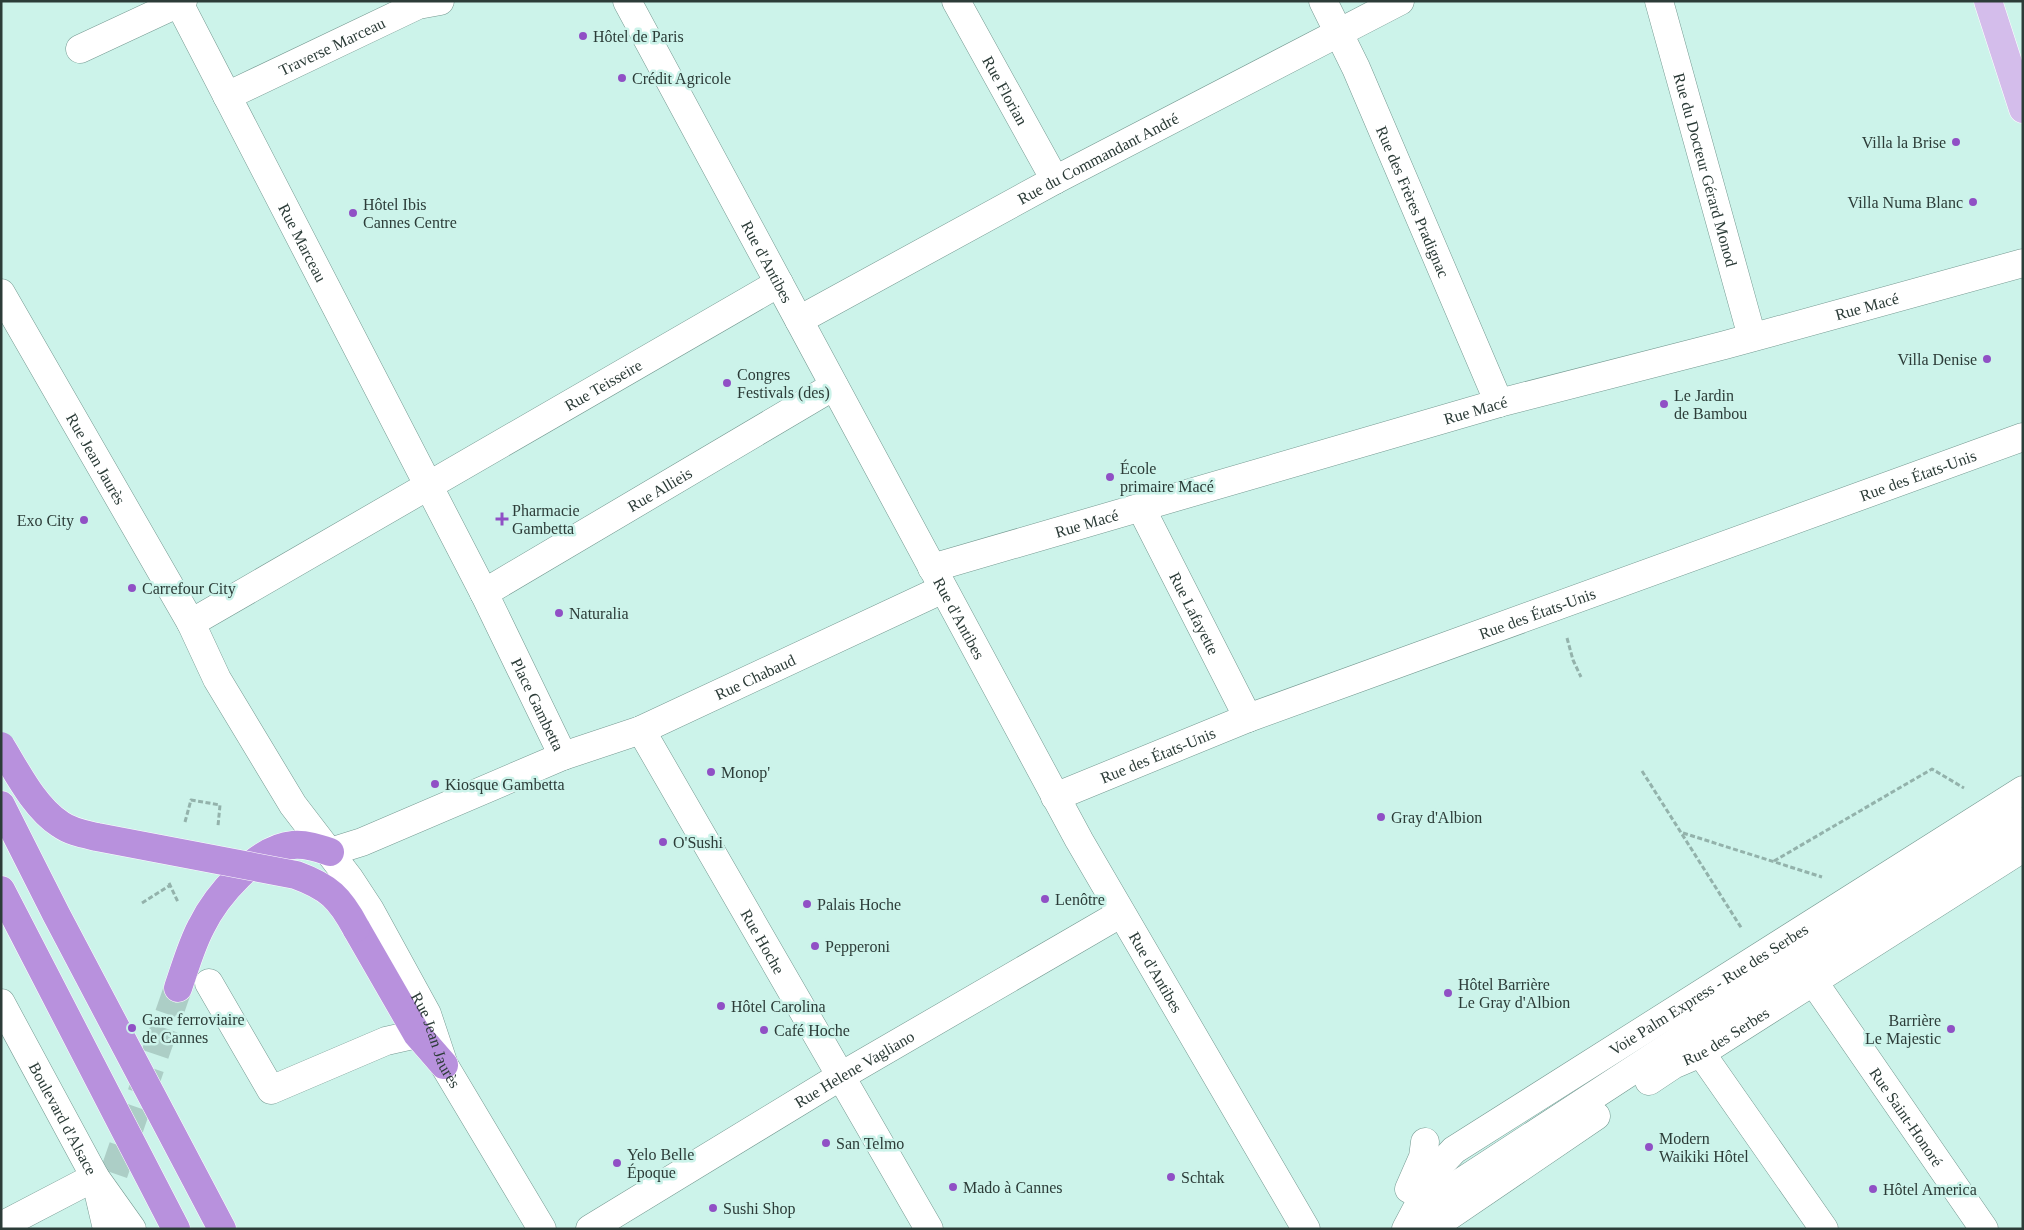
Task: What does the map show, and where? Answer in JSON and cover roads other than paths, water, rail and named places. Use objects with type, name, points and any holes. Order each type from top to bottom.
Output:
[{"type":"highway","points":[[1,746],[40,804],[59,824],[68,829],[97,837],[296,875],[317,882],[338,898],[417,1034],[444,1065]]},
{"type":"highway","points":[[1,805],[56,914],[222,1229]]},
{"type":"highway","points":[[178,988],[200,927],[211,909],[237,877],[259,859],[278,848],[293,845],[309,846],[330,852]]},
{"type":"highway","points":[[1,890],[176,1229]]},
{"type":"main road","points":[[1988,1],[2023,109]]},
{"type":"street","name":"Rue d'Antibes","points":[[627,1],[1055,797],[1120,914],[1306,1229]]},
{"type":"street","name":"Rue Florian","points":[[956,1],[1055,180]]},
{"type":"street","name":"Rue des Frères Pradignac","points":[[1323,1],[1341,34],[1499,403]]},
{"type":"street","name":"Rue du Commandant André","points":[[799,320],[1055,180],[1341,34],[1400,1]]},
{"type":"street","name":"Rue du Docteur Gérard Monod","points":[[1660,1],[1752,337]]},
{"type":"street","points":[[80,49],[180,2]]},
{"type":"street","name":"Rue Marceau","points":[[180,2],[428,486]]},
{"type":"street","name":"Traverse Marceau","points":[[227,96],[424,2]]},
{"type":"street","name":"Rue Macé","points":[[938,579],[1141,508],[1499,403],[1752,337],[2023,263]]},
{"type":"street","name":"Rue Teisseire","points":[[428,486],[779,283]]},
{"type":"street","name":"Rue Jean Jaurès","points":[[1,294],[190,624]]},
{"type":"street","name":"Rue Allieis","points":[[484,593],[834,386]]},
{"type":"street","name":"Rue des États-Unis","points":[[1055,797],[1248,718],[2023,437]]},
{"type":"street","points":[[330,852],[313,833],[293,805],[217,679],[190,624],[428,486]]},
{"type":"street","name":"Place Gambetta","points":[[330,852],[362,842],[563,756],[484,593],[428,486]]},
{"type":"street","name":"Rue Lafayette","points":[[1141,508],[1248,718]]},
{"type":"street","name":"Rue Chabaud","points":[[563,756],[641,730],[938,579]]},
{"type":"street","name":"Rue Hoche","points":[[641,730],[930,1229]]},
{"type":"street","name":"Voie Palm Express - Rue des Serbes","points":[[1418,1223],[1440,1165],[1454,1150],[2023,790]]},
{"type":"street","name":"Voie Palm Express - Rue des Serbes","points":[[1418,1223],[1719,1014],[2023,821]]},
{"type":"street","name":"Rue des Serbes","points":[[1418,1223],[1673,1065],[1700,1053],[2023,848]]},
{"type":"street","name":"Rue Jean Jaurès","points":[[330,852],[370,910],[434,1029],[444,1065],[542,1229]]},
{"type":"street","name":"Rue Helene Vagliano","points":[[590,1229],[841,1076],[1120,914]]},
{"type":"street","name":"Rue Saint-Honoré","points":[[1813,981],[1984,1229]]},
{"type":"street","points":[[209,983],[271,1090],[386,1041],[417,1034]]},
{"type":"street","name":"Boulevard d'Alsace","points":[[1,1003],[95,1177],[132,1229]]},
{"type":"street","points":[[1700,1053],[1824,1229]]},
{"type":"street","points":[[1390,1229],[1424,1157],[1425,1142]]},
{"type":"street","points":[[1,1226],[95,1177],[107,1229]]},
{"type":"tunnel","points":[[100,1213],[178,988]]},
{"type":"place","name":"Hôtel de Paris","points":[[583,36]]},
{"type":"place","name":"Crédit Agricole","points":[[622,78]]},
{"type":"place","name":"Villa la Brise","points":[[1956,142]]},
{"type":"place","name":"Villa Numa Blanc","points":[[1973,202]]},
{"type":"place","name":"Hôtel Ibis Cannes Centre","points":[[353,213]]},
{"type":"place","name":"Villa Denise","points":[[1987,359]]},
{"type":"place","name":"Congres Festivals (des)","points":[[727,383]]},
{"type":"place","name":"Le Jardin de Bambou","points":[[1664,404]]},
{"type":"place","name":"École primaire Macé","points":[[1110,477]]},
{"type":"place","name":"Pharmacie Gambetta","points":[[502,519]]},
{"type":"place","name":"Exo City","points":[[84,520]]},
{"type":"place","name":"Carrefour City","points":[[132,588]]},
{"type":"place","name":"Naturalia","points":[[559,613]]},
{"type":"place","name":"Monop'","points":[[711,772]]},
{"type":"place","name":"Kiosque Gambetta","points":[[435,784]]},
{"type":"place","name":"Gray d'Albion","points":[[1381,817]]},
{"type":"place","name":"O'Sushi","points":[[663,842]]},
{"type":"place","name":"Lenôtre","points":[[1045,899]]},
{"type":"place","name":"Palais Hoche","points":[[807,904]]},
{"type":"place","name":"Pepperoni","points":[[815,946]]},
{"type":"place","name":"Hôtel Barrière Le Gray d'Albion","points":[[1448,993]]},
{"type":"place","name":"Hôtel Carolina","points":[[721,1006]]},
{"type":"place","name":"Gare ferroviaire de Cannes","points":[[132,1028]]},
{"type":"place","name":"Barrière Le Majestic","points":[[1951,1029]]},
{"type":"place","name":"Café Hoche","points":[[764,1030]]},
{"type":"place","name":"San Telmo","points":[[826,1143]]},
{"type":"place","name":"Modern Waikiki Hôtel","points":[[1649,1147]]},
{"type":"place","name":"Yelo Belle Époque","points":[[617,1163]]},
{"type":"place","name":"Schtak","points":[[1171,1177]]},
{"type":"place","name":"Mado à Cannes","points":[[953,1187]]},
{"type":"place","name":"Hôtel America","points":[[1873,1189]]},
{"type":"place","name":"Sushi Shop","points":[[713,1208]]}]
